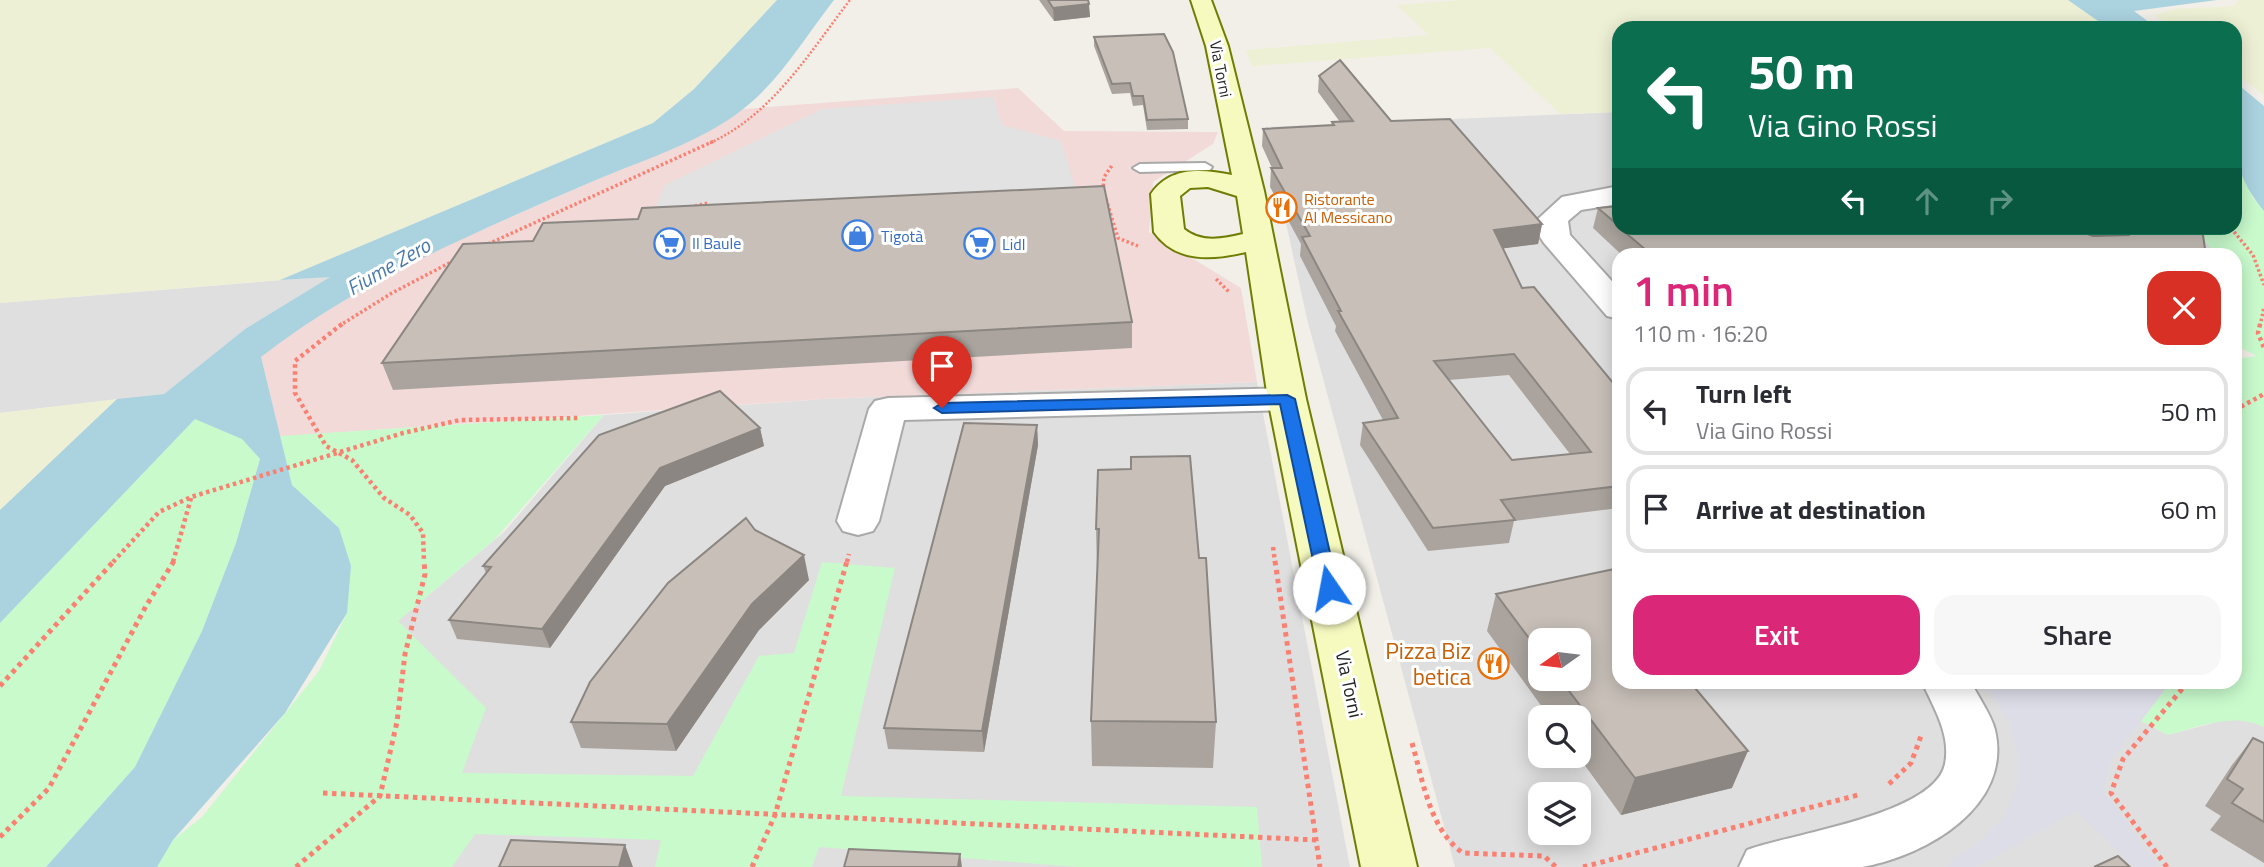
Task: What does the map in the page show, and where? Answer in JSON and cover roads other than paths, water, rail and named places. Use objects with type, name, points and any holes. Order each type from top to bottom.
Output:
[{"type":"main road","name":"Via Torni","points":[[1200,0],[1213,29],[1235,139],[1250,191],[1287,399],[1389,867]]},
{"type":"main road","points":[[1235,139],[1197,173],[1165,194],[1169,232],[1187,247],[1233,268],[1267,295]]},
{"type":"main road","points":[[1197,173],[1250,191]]},
{"type":"main road","points":[[1187,247],[1223,248],[1259,240]]},
{"type":"street","points":[[1612,196],[1572,203],[1553,219],[1555,237],[1612,301]]},
{"type":"street","points":[[858,522],[888,409],[1287,399]]},
{"type":"street","points":[[1767,867],[1856,857],[1935,814],[1959,796],[1971,773],[1974,751],[1961,703],[1951,689]]},
{"type":"lane","points":[[1140,167],[1197,173]]},
{"type":"water","name":"Fiume Zero","points":[[777,0],[834,0],[768,86],[725,122],[668,151],[546,202],[419,260],[338,304],[261,357],[292,485],[339,528],[351,566],[347,613],[285,713],[173,840],[157,867],[46,867],[135,767],[202,631],[236,543],[260,459],[242,439],[195,419],[0,623],[0,510],[117,399],[164,394],[245,329],[330,277],[280,280],[653,123],[694,89]]},
{"type":"water","points":[[2068,0],[2217,0],[2134,11],[2148,21],[2098,21]]},
{"type":"water","points":[[2242,88],[2264,106],[2264,211],[2244,179]]},
{"type":"place","name":"Ristorante Al Messicano","points":[[1281,208]]},
{"type":"place","name":"Tigotà","points":[[858,236]]},
{"type":"place","name":"Il Baule","points":[[669,243]]},
{"type":"place","name":"Lidl","points":[[979,244]]},
{"type":"place","name":"Pizza Biz betica","points":[[1494,663]]}]
